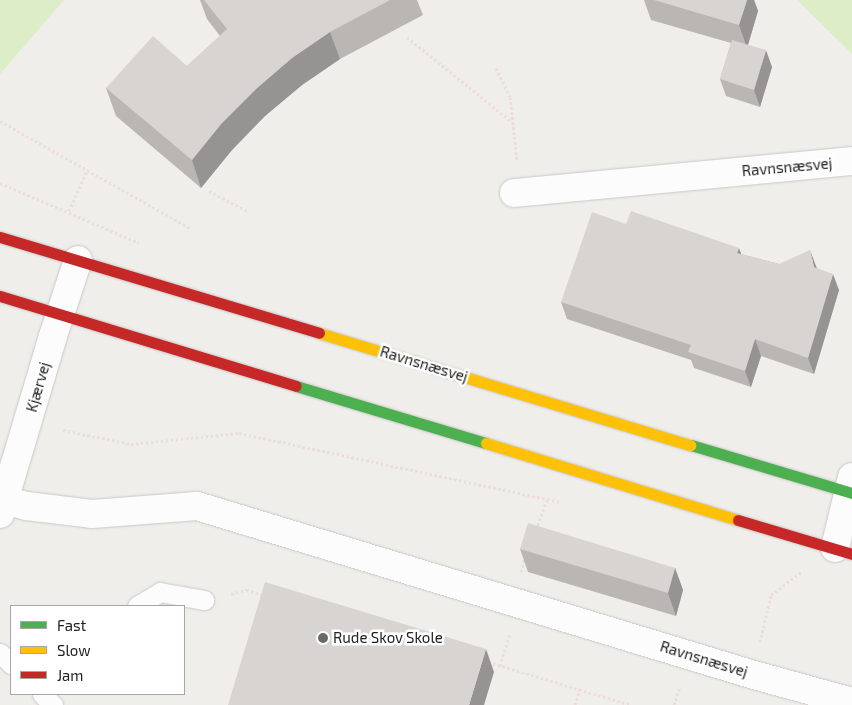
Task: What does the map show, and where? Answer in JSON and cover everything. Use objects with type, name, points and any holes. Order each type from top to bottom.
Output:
[{"type":"main road","name":"Ravnsnæsvej","points":[[0,237],[850,487]]},
{"type":"main road","name":"Ravnsnæsvej","points":[[0,296],[843,551]]},
{"type":"street","name":"Ravnsnæsvej","points":[[517,193],[852,161]]},
{"type":"street","name":"Kjærvej","points":[[2,507],[78,260]]},
{"type":"street","name":"Ravnsnæsvej","points":[[843,551],[850,487]]},
{"type":"street","name":"Ravnsnæsvej","points":[[2,507],[27,506],[92,514],[197,506],[754,675],[852,702]]},
{"type":"lane","points":[[139,605],[160,592],[204,600]]},
{"type":"lane","points":[[0,653],[10,663]]},
{"type":"lane","points":[[43,695],[53,705]]},
{"type":"path","points":[[407,37],[512,122]]},
{"type":"path","points":[[496,68],[510,97],[517,193]]},
{"type":"path","points":[[0,122],[192,229]]},
{"type":"path","points":[[69,212],[88,171]]},
{"type":"path","points":[[209,191],[249,212]]},
{"type":"path","points":[[63,430],[131,444],[239,433],[547,500],[570,503]]},
{"type":"path","points":[[533,537],[547,500]]},
{"type":"path","points":[[510,601],[527,555]]},
{"type":"path","points":[[754,675],[771,594],[783,584],[802,574],[802,569]]},
{"type":"path","points":[[204,600],[246,590],[265,596]]},
{"type":"path","points":[[482,660],[631,705]]},
{"type":"path","points":[[575,705],[580,690]]},
{"type":"green space","points":[[0,0],[64,0],[0,74]]},
{"type":"green space","points":[[797,0],[852,0],[852,54]]},
{"type":"building","points":[[204,0],[390,0],[330,32],[292,58],[256,89],[222,123],[192,160],[106,88],[153,36],[187,66],[227,29]]},
{"type":"building","points":[[654,0],[747,0],[739,25]]},
{"type":"building","points":[[732,40],[766,50],[754,90],[720,79]]},
{"type":"building","points":[[631,211],[739,248],[737,253],[779,264],[810,250],[814,267],[833,274],[808,358],[755,339],[745,371],[688,352],[691,345],[561,302],[592,212],[626,224]]},
{"type":"building","points":[[528,523],[675,568],[668,593],[520,549]]},
{"type":"building","name":"Rude Skov Skole","points":[[265,582],[486,649],[469,705],[228,705]]},
{"type":"traffic: fast","points":[[296,386],[486,443]]},
{"type":"traffic: fast","points":[[691,445],[852,493]]},
{"type":"traffic: slow","points":[[319,333],[691,445]]},
{"type":"traffic: slow","points":[[486,443],[738,520]]},
{"type":"traffic: jam","points":[[0,237],[319,333]]},
{"type":"traffic: jam","points":[[0,296],[296,386]]},
{"type":"traffic: jam","points":[[738,520],[852,554]]},
{"type":"place","name":"Rude Skov Skole","points":[[323,638]]}]
